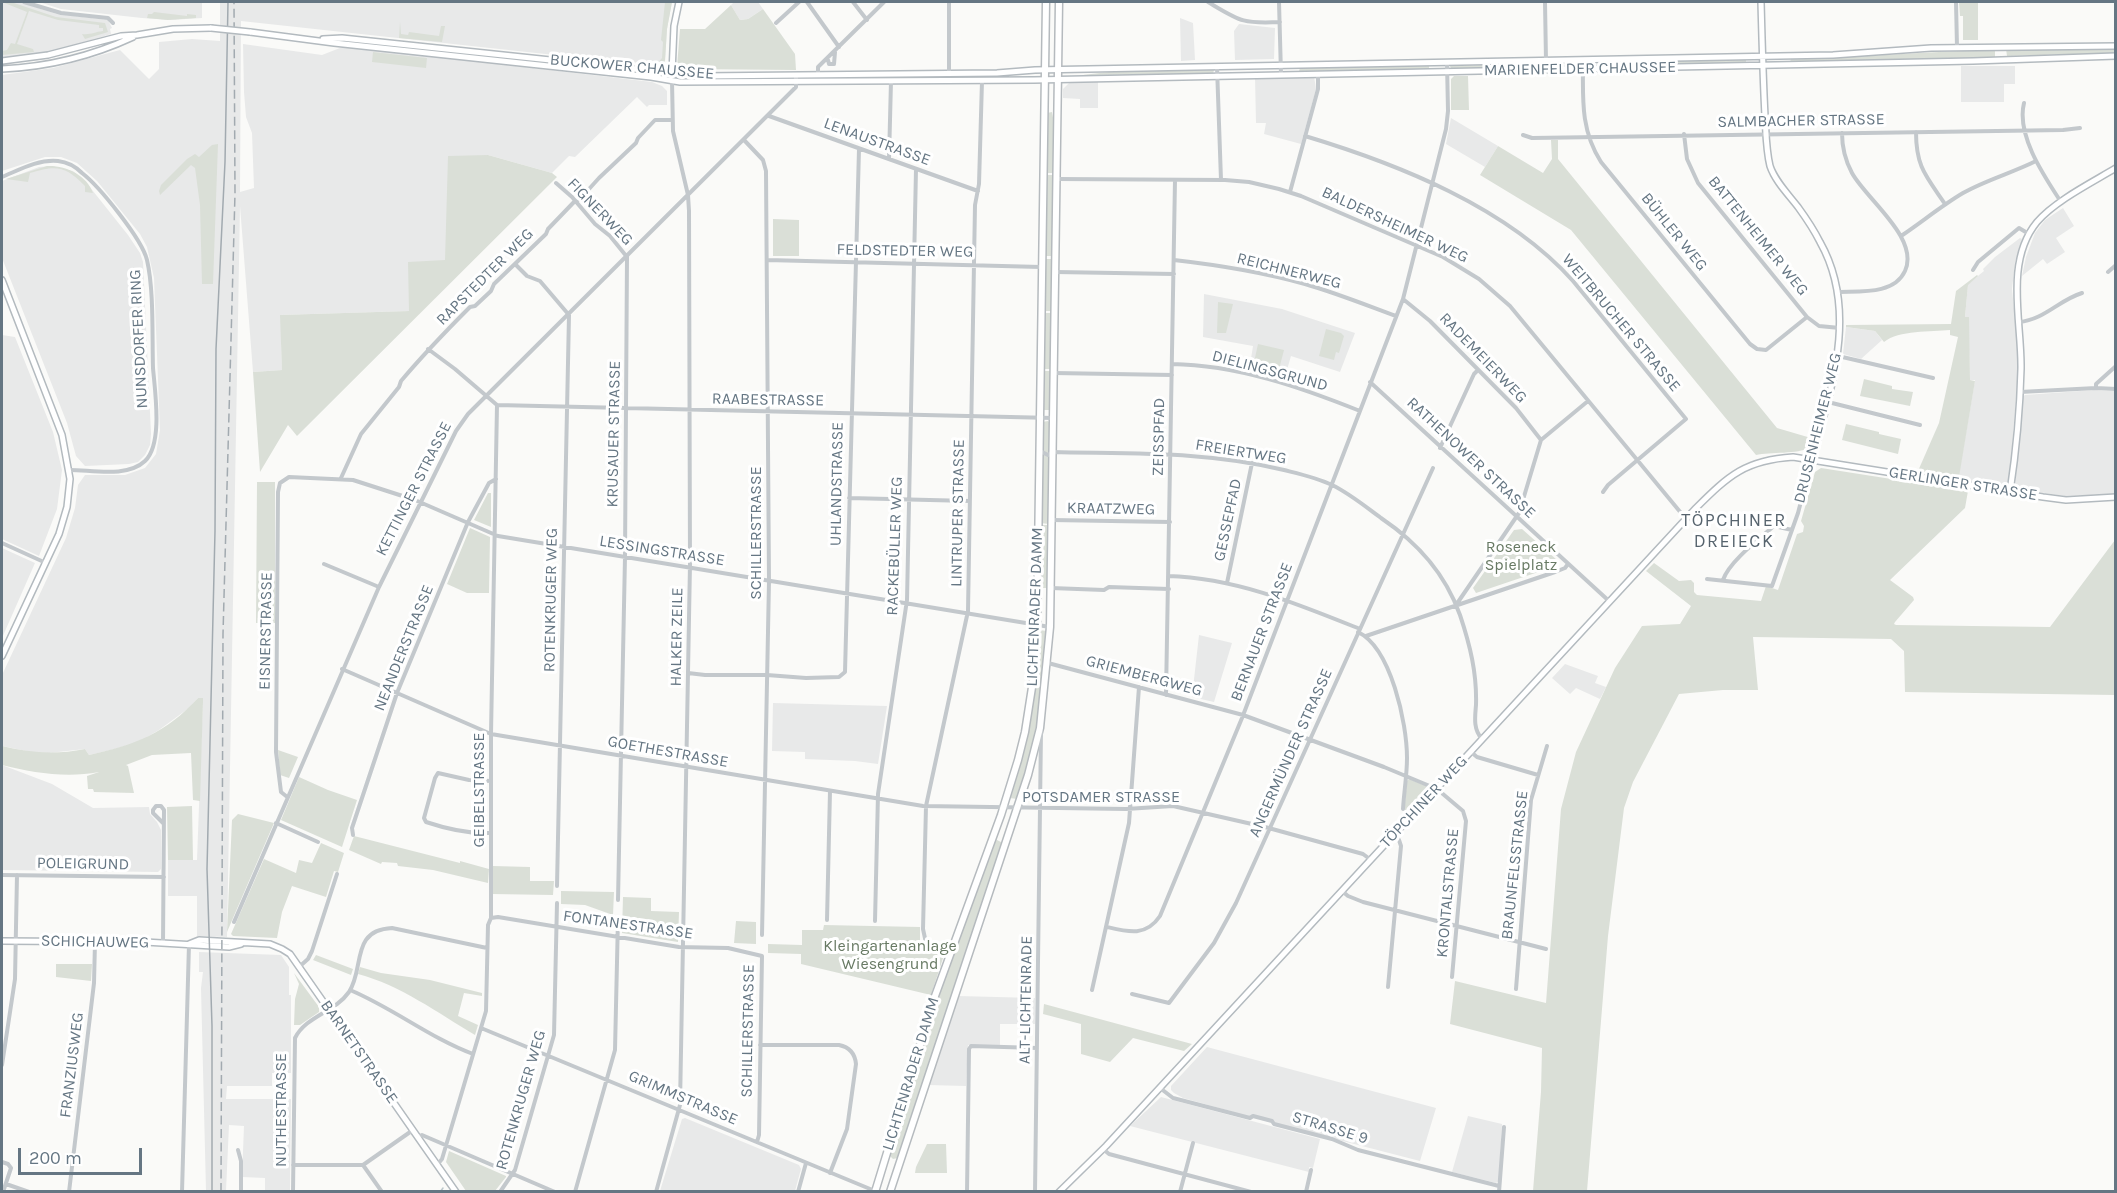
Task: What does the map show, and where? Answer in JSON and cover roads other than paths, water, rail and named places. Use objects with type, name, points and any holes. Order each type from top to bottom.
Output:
[{"type":"main road","points":[[672,81],[674,26],[679,2]]},
{"type":"main road","name":"LICHTENRADER DAMM","points":[[876,1191],[884,1158],[942,978],[1003,808],[1025,732],[1033,681],[1037,625],[1046,2]]},
{"type":"main road","name":"LICHTENRADER DAMM","points":[[890,1191],[1018,808],[1040,728],[1050,627],[1059,2]]},
{"type":"main road","name":"DRUSENHEIMER WEG","points":[[1761,2],[1768,155],[1773,173],[1819,239],[1838,292],[1840,328],[1838,356],[1812,459]]},
{"type":"main road","name":"BUCKOWER CHAUSSEE","points":[[2,61],[48,55],[116,37],[173,29],[212,28],[672,81],[793,78],[818,75],[1010,73],[1058,70]]},
{"type":"main road","name":"BUCKOWER CHAUSSEE","points":[[2,69],[45,64],[118,44],[137,35]]},
{"type":"main road","name":"BUCKOWER CHAUSSEE","points":[[315,39],[342,38],[702,76],[982,83],[1045,79]]},
{"type":"main road","points":[[1045,39],[1058,39]]},
{"type":"main road","points":[[2003,46],[2003,59]]},
{"type":"main road","name":"MARIENFELDER CHAUSSEE","points":[[1058,70],[1762,57],[1957,47],[2115,46]]},
{"type":"main road","name":"MARIENFELDER CHAUSSEE","points":[[1045,79],[1763,66],[2115,56]]},
{"type":"main road","points":[[1044,110],[1056,110]]},
{"type":"main road","points":[[2010,492],[2020,392],[2019,269],[2029,234],[2038,221],[2061,203],[2115,168]]},
{"type":"main road","points":[[2,280],[62,435],[70,470],[67,507],[59,534],[2,656]]},
{"type":"main road","name":"TÖPCHINER WEG","points":[[1059,1191],[1103,1149],[1609,601],[1721,484],[1748,465],[1775,458],[1812,459]]},
{"type":"main road","name":"GERLINGER STRASSE","points":[[1812,459],[2066,500],[2115,497]]},
{"type":"main road","points":[[993,836],[1007,841]]},
{"type":"main road","name":"SCHICHAUWEG","points":[[2,941],[189,944]]},
{"type":"main road","name":"BARNETSTRASSE","points":[[189,944],[229,947],[243,944],[270,944],[290,954],[456,1191]]},
{"type":"main road","points":[[884,1158],[899,1163]]},
{"type":"street","points":[[24,2],[61,13],[108,18],[113,23]]},
{"type":"street","points":[[776,23],[799,2]]},
{"type":"street","points":[[807,2],[839,47]]},
{"type":"street","points":[[853,2],[867,20]]},
{"type":"street","points":[[818,75],[818,68],[884,2]]},
{"type":"street","points":[[949,2],[949,74]]},
{"type":"street","points":[[1208,2],[1242,21],[1280,22]]},
{"type":"street","points":[[1279,2],[1281,74]]},
{"type":"street","points":[[1545,2],[1545,61]]},
{"type":"street","points":[[1956,2],[1957,47]]},
{"type":"street","points":[[116,37],[118,44]]},
{"type":"street","points":[[828,60],[829,64],[834,64],[835,52]]},
{"type":"street","name":"BÜHLER WEG","points":[[1583,60],[1583,113],[1588,136],[1601,162],[1753,347],[1761,350],[1771,347],[1807,317]]},
{"type":"street","name":"BERNAUER STRASSE","points":[[1107,927],[1137,933],[1157,921],[1168,901],[1243,715],[1403,298],[1447,121],[1447,63]]},
{"type":"street","points":[[1217,67],[1221,180]]},
{"type":"street","points":[[1290,192],[1318,89],[1318,74]]},
{"type":"street","name":"KETTINGER STRASSE","points":[[234,922],[286,796],[379,587],[456,431],[468,414],[769,116],[786,98],[793,78]]},
{"type":"street","name":"HALKER ZEILE","points":[[656,1191],[679,1110],[690,568],[688,195],[672,120],[672,81]]},
{"type":"street","points":[[890,159],[891,81]]},
{"type":"street","name":"LINTRUPER STRASSE","points":[[926,943],[924,931],[926,806],[968,614],[975,205],[978,191],[982,83]]},
{"type":"street","points":[[2024,103],[2022,113],[2025,130],[2036,161],[2061,203]]},
{"type":"street","name":"LENAUSTRASSE","points":[[769,116],[978,191]]},
{"type":"street","name":"RAPSTEDTER WEG","points":[[341,478],[361,434],[399,387],[400,381],[428,349],[470,307],[475,306],[491,291],[494,284],[516,265],[574,202],[580,199],[598,178],[636,143],[655,120],[672,120]]},
{"type":"street","name":"SALMBACHER STRASSE","points":[[1523,135],[1532,138],[2070,130],[2080,128]]},
{"type":"street","points":[[1916,132],[1919,164],[1945,204]]},
{"type":"street","points":[[1838,292],[1887,287],[1898,280],[1905,271],[1908,261],[1901,236],[1851,171],[1843,149],[1842,133]]},
{"type":"street","name":"BATTENHEIMER WEG","points":[[1684,134],[1688,159],[1698,183],[1807,317],[1820,326],[1840,328]]},
{"type":"street","name":"WEITBRUCHER STRASSE","points":[[1305,136],[1433,182],[1514,230],[1553,260],[1573,281],[1686,419],[1608,485],[1603,492]]},
{"type":"street","name":"SCHILLERSTRASSE","points":[[744,140],[763,160],[766,167],[769,581],[762,935]]},
{"type":"street","name":"UHLANDSTRASSE","points":[[767,675],[806,678],[839,677],[845,672],[859,149]]},
{"type":"street","name":"NUNSDORFER RING","points":[[2,177],[44,161],[58,161],[77,169],[90,180],[136,237],[148,261],[155,395],[155,441],[152,450],[140,466],[128,469],[70,470]]},
{"type":"street","points":[[1901,236],[1945,204],[1984,183],[2011,174],[2036,161]]},
{"type":"street","name":"RACKEBÜLLER WEG","points":[[875,921],[877,799],[907,604],[916,169]]},
{"type":"street","name":"BALDERSHEIMER WEG","points":[[1056,178],[1221,180],[1261,184],[1290,192],[1417,245],[1463,268],[1501,297],[1525,322],[1686,519]]},
{"type":"street","name":"ZEISSPFAD","points":[[1166,695],[1175,180]]},
{"type":"street","name":"FIGNERWEG","points":[[556,183],[599,228],[610,236],[627,257]]},
{"type":"street","points":[[1973,270],[1978,262],[2019,228],[2029,234]]},
{"type":"street","name":"KRUSAUER STRASSE","points":[[618,900],[625,557],[627,257]]},
{"type":"street","name":"FELDSTEDTER WEG","points":[[767,260],[1041,267]]},
{"type":"street","name":"REICHNERWEG","points":[[1174,261],[1227,267],[1285,279],[1396,316]]},
{"type":"street","points":[[516,265],[527,276],[540,281],[568,315]]},
{"type":"street","points":[[2108,272],[2115,265]]},
{"type":"street","points":[[1055,272],[1174,274]]},
{"type":"street","points":[[2019,322],[2036,319],[2082,292]]},
{"type":"street","name":"RADEMEIERWEG","points":[[1403,298],[1426,317],[1516,408],[1541,440]]},
{"type":"street","name":"ROTENKRUGER WEG","points":[[557,886],[568,315]]},
{"type":"street","points":[[428,349],[497,405]]},
{"type":"street","points":[[1838,356],[1933,378]]},
{"type":"street","name":"DIELINGSGRUND","points":[[1172,364],[1200,365],[1245,373],[1309,392],[1359,411]]},
{"type":"street","points":[[2096,388],[2096,384],[2115,366]]},
{"type":"street","points":[[1440,448],[1474,374],[1478,370]]},
{"type":"street","points":[[1054,373],[1172,375]]},
{"type":"street","name":"RATHENOWER STRASSE","points":[[1370,382],[1609,601]]},
{"type":"street","points":[[2020,392],[2115,389]]},
{"type":"street","points":[[1456,605],[1516,517],[1541,440],[1588,401]]},
{"type":"street","points":[[1827,401],[1920,424]]},
{"type":"street","name":"RAABESTRASSE","points":[[497,405],[1053,418]]},
{"type":"street","name":"GEIBELSTRASSE","points":[[437,1165],[442,1159],[486,1011],[488,925],[491,918],[491,734],[497,405]]},
{"type":"street","name":"FREIERTWEG","points":[[1039,451],[1044,454],[1053,452],[1199,455],[1252,463],[1331,484],[1412,540],[1433,566],[1456,605],[1474,663],[1475,726],[1482,739]]},
{"type":"street","name":"DRUSENHEIMER WEG","points":[[1707,579],[1772,586],[1792,530],[1812,459]]},
{"type":"street","name":"GESSEPFAD","points":[[1227,583],[1252,463]]},
{"type":"street","name":"ANGERMÜNDER STRASSE","points":[[1132,994],[1169,1003],[1221,933],[1433,468]]},
{"type":"street","name":"LESSINGSTRASSE","points":[[297,477],[341,478],[379,487],[495,534],[1050,627]]},
{"type":"street","name":"EISNERSTRASSE","points":[[286,796],[281,792],[276,756],[278,492],[280,483],[284,479],[297,477]]},
{"type":"street","name":"NEANDERSTRASSE","points":[[353,835],[352,828],[397,693],[468,522],[489,483],[496,479]]},
{"type":"street","points":[[849,498],[970,501]]},
{"type":"street","name":"KRAATZWEG","points":[[1052,520],[1170,522]]},
{"type":"street","points":[[1724,580],[1727,572],[1774,526],[1792,530]]},
{"type":"street","points":[[2,543],[46,563]]},
{"type":"street","points":[[324,564],[379,587]]},
{"type":"street","points":[[1366,636],[1555,572],[1565,568],[1568,564]]},
{"type":"street","points":[[1168,576],[1227,583],[1287,601],[1359,630],[1366,636],[1379,652],[1399,703],[1406,748],[1406,776],[1402,809]]},
{"type":"street","points":[[1050,588],[1169,589]]},
{"type":"street","name":"GRIEMBERGWEG","points":[[1048,663],[1243,715],[1437,789]]},
{"type":"street","name":"GOETHESTRASSE","points":[[342,669],[491,734],[877,799],[926,806],[1003,808]]},
{"type":"street","points":[[688,673],[767,675]]},
{"type":"street","points":[[1092,990],[1131,809],[1136,700],[1139,687]]},
{"type":"street","name":"LICHTENRADER DAMM","points":[[1040,728],[1042,735],[1041,808]]},
{"type":"street","name":"BRAUNFELSSTRASSE","points":[[1516,989],[1532,800],[1546,746]]},
{"type":"street","points":[[1471,752],[1477,757],[1538,775]]},
{"type":"street","points":[[490,833],[456,830],[429,823],[424,821],[424,818],[438,773],[469,780],[491,781]]},
{"type":"street","name":"KRONTALSTRASSE","points":[[1437,789],[1463,811],[1466,817],[1452,977]]},
{"type":"street","points":[[827,920],[830,791]]},
{"type":"street","name":"POTSDAMER STRASSE","points":[[1003,808],[1131,809],[1168,806],[1269,828],[1363,854],[1371,860]]},
{"type":"street","name":"ALT-LICHTENRADE","points":[[1035,1191],[1041,808]]},
{"type":"street","points":[[163,943],[164,823]]},
{"type":"street","points":[[276,823],[318,842]]},
{"type":"street","points":[[1388,987],[1401,846],[1394,835]]},
{"type":"street","points":[[299,967],[308,959],[312,951],[337,874]]},
{"type":"street","name":"POLEIGRUND","points":[[2,875],[164,877]]},
{"type":"street","points":[[2,1065],[15,979],[17,875]]},
{"type":"street","points":[[1342,891],[1363,902],[1546,949]]},
{"type":"street","name":"ROTENKRUGER WEG","points":[[500,1191],[514,1174],[555,1032],[557,903]]},
{"type":"street","name":"FONTANESTRASSE","points":[[491,918],[498,917],[683,947],[728,948],[762,956]]},
{"type":"street","points":[[575,1191],[616,1048],[618,918]]},
{"type":"street","points":[[473,1054],[447,1043],[381,1004],[350,990],[364,943],[369,935],[380,929],[398,929],[488,948]]},
{"type":"street","name":"FRANZIUSWEG","points":[[69,1191],[94,983],[95,942]]},
{"type":"street","points":[[182,1191],[189,944]]},
{"type":"street","name":"SCHILLERSTRASSE","points":[[757,1142],[762,956]]},
{"type":"street","name":"NUTHESTRASSE","points":[[293,1191],[294,1041],[299,1031],[350,990]]},
{"type":"street","name":"GRIMMSTRASSE","points":[[481,1028],[876,1191]]},
{"type":"street","points":[[760,1045],[839,1045],[854,1054],[856,1064],[847,1129],[830,1173]]},
{"type":"street","points":[[967,1191],[969,1048],[971,1046],[1037,1047]]},
{"type":"street","name":"STRASSE 9","points":[[1160,1088],[1173,1098],[1250,1118],[1253,1116],[1272,1121],[1274,1124],[1332,1139],[1358,1150],[1499,1186]]},
{"type":"street","points":[[1499,1191],[1504,1127]]},
{"type":"street","points":[[293,1165],[363,1165],[413,1130]]},
{"type":"street","points":[[418,1137],[422,1135],[555,1191]]},
{"type":"street","points":[[1180,1191],[1193,1143]]},
{"type":"street","points":[[238,1149],[241,1161],[241,1191]]},
{"type":"street","points":[[1103,1149],[1109,1154],[1251,1191]]},
{"type":"street","points":[[2,1162],[11,1168],[3,1191]]},
{"type":"street","points":[[798,1191],[806,1163]]},
{"type":"street","points":[[363,1165],[382,1191]]},
{"type":"street","points":[[1306,1191],[1311,1170]]},
{"type":"street","points":[[6,1184],[29,1191]]},
{"type":"waterway","points":[[440,1192],[443,1188]]},
{"type":"tram line","points":[[212,1192],[212,1026],[207,869],[215,531],[216,349],[225,162],[228,2]]},
{"type":"railway","points":[[221,1192],[223,634],[235,193],[234,2]]},
{"type":"district","name":"TÖPCHINER DREIECK","points":[[1734,531]]},
{"type":"park label","name":"Roseneck Spielplatz","points":[[1521,556]]},
{"type":"park label","name":"Kleingartenanlage Wiesengrund","points":[[890,955]]}]
